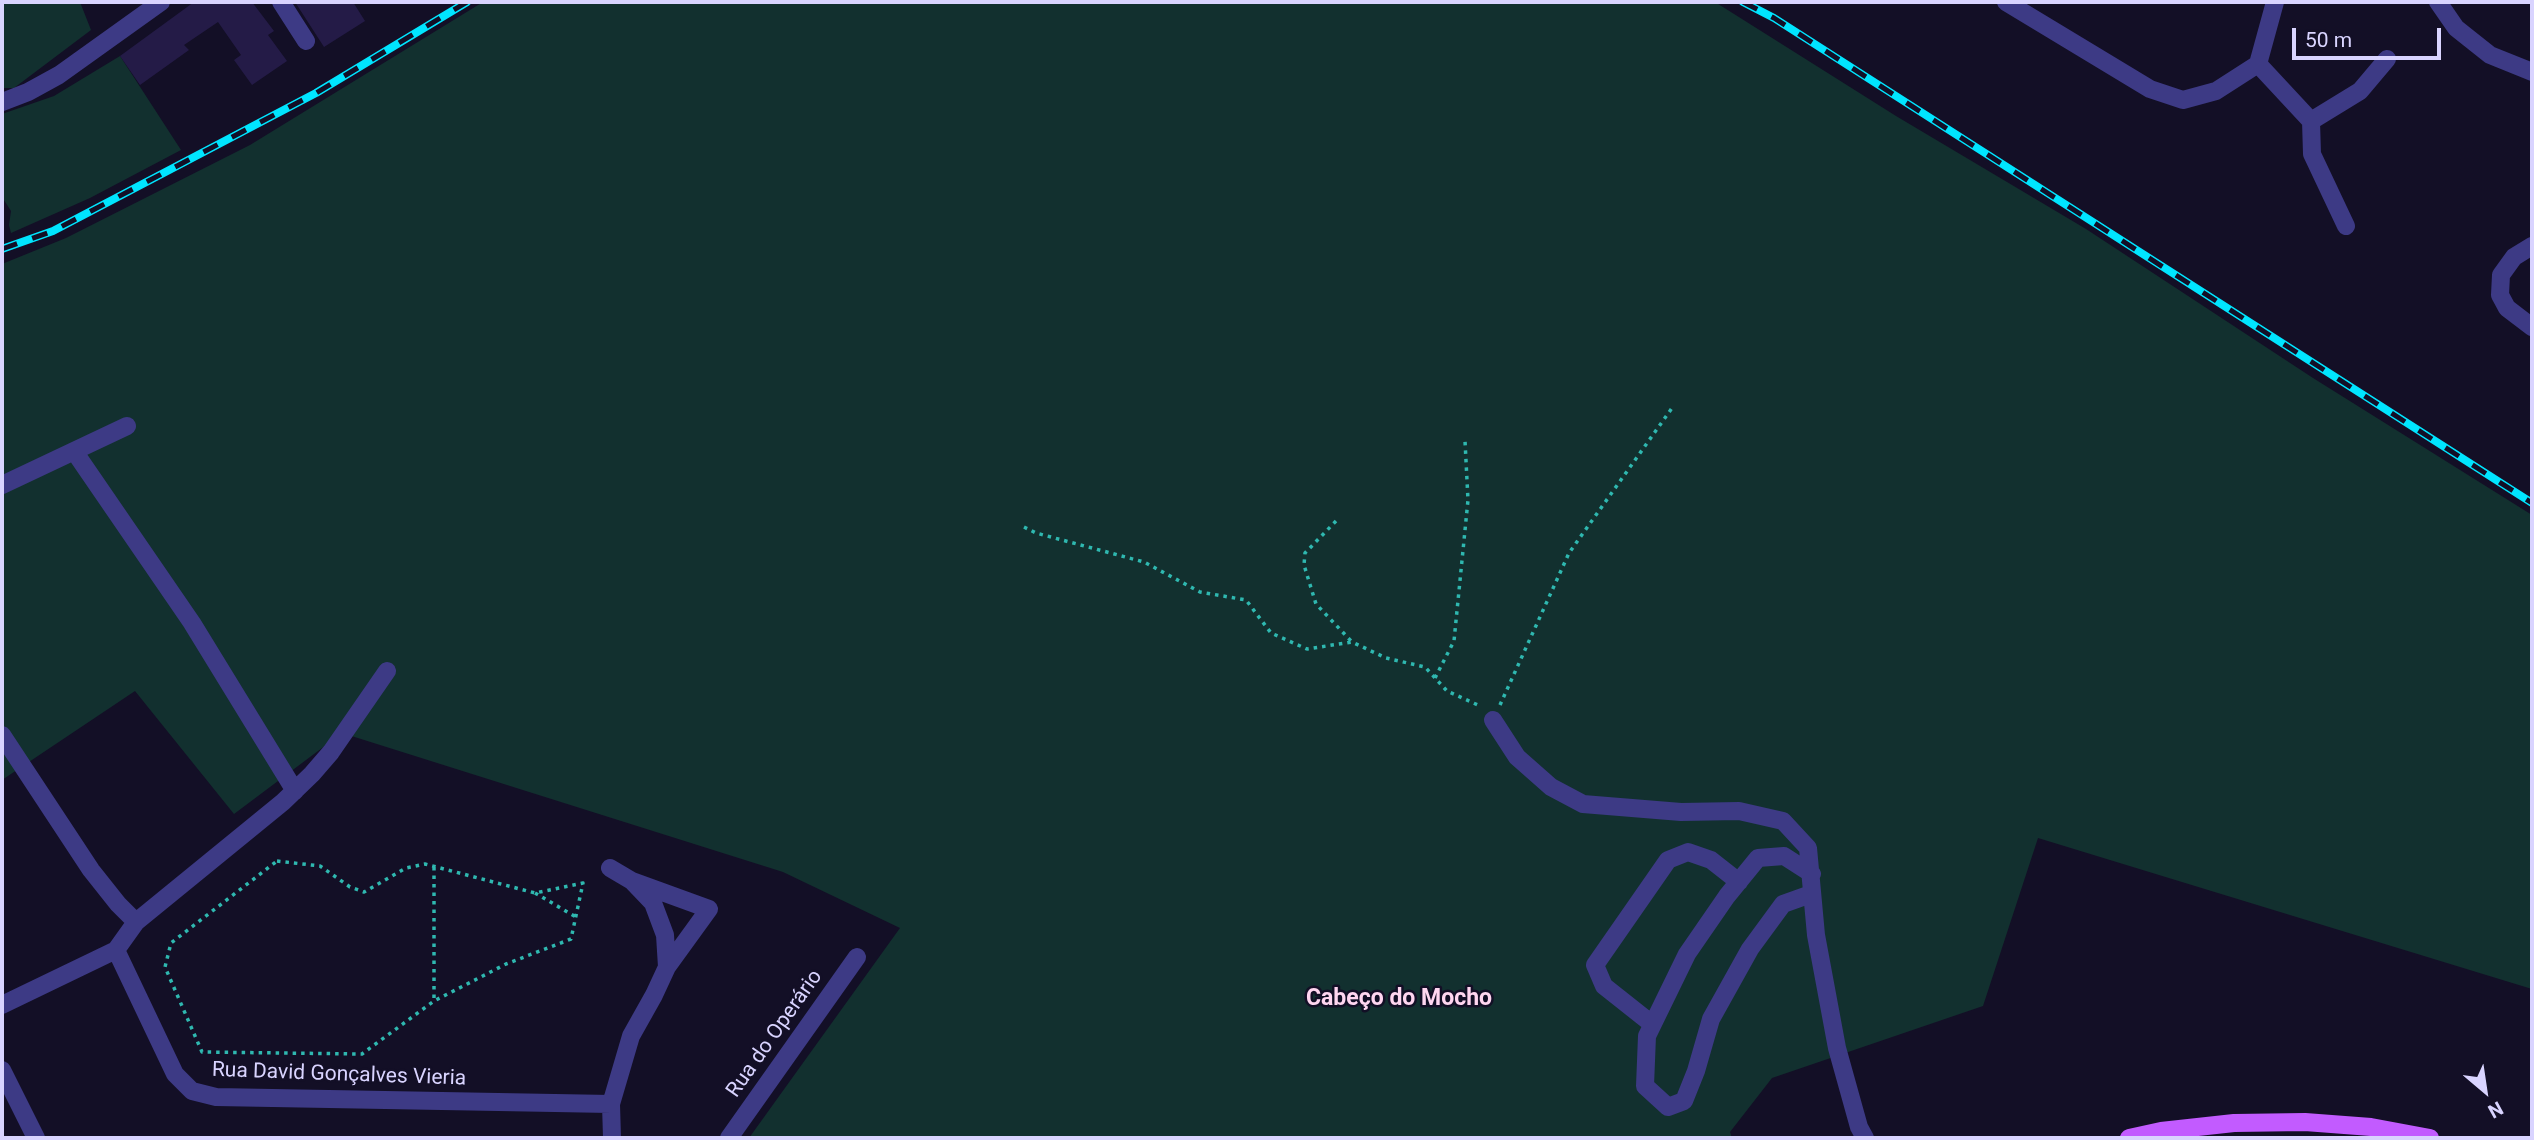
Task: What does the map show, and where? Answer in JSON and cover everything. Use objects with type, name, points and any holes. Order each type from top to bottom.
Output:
[{"type":"main road","points":[[2129,1138],[2161,1131],[2234,1123],[2305,1122],[2371,1128],[2430,1138]]},
{"type":"street","points":[[2,102],[59,75],[161,2]]},
{"type":"street","points":[[281,2],[306,41]]},
{"type":"street","points":[[2006,2],[2150,89],[2183,100],[2216,91],[2258,64],[2275,2]]},
{"type":"street","points":[[2438,2],[2456,28],[2490,55],[2532,72]]},
{"type":"street","points":[[2311,121],[2360,91],[2386,59]]},
{"type":"street","points":[[2258,64],[2311,121],[2312,154],[2346,226]]},
{"type":"street","points":[[2532,246],[2514,257],[2501,275],[2500,295],[2507,309],[2532,327]]},
{"type":"street","points":[[2,485],[127,426]]},
{"type":"street","points":[[74,451],[192,623],[295,791]]},
{"type":"street","points":[[2,1005],[116,950],[136,922],[295,791],[331,752],[387,671]]},
{"type":"street","points":[[1493,720],[1517,757],[1551,787],[1583,804],[1681,812],[1739,811],[1783,821],[1808,848],[1816,935],[1838,1048],[1859,1127],[1865,1138]]},
{"type":"street","points":[[2,735],[91,870],[136,922]]},
{"type":"street","points":[[1653,1024],[1604,986],[1595,965],[1668,860],[1688,852],[1711,860],[1739,882]]},
{"type":"street","points":[[1811,894],[1783,904],[1750,949],[1711,1018],[1696,1071],[1684,1101],[1668,1107],[1645,1086],[1647,1036],[1687,954],[1758,858],[1784,856],[1812,874]]},
{"type":"street","points":[[610,868],[632,881],[709,909],[667,967],[631,1037],[611,1104],[612,1138]]},
{"type":"street","points":[[632,881],[653,903],[665,935],[667,967]]},
{"type":"street","name":"Rua David Gonçalves Vieria","points":[[116,950],[175,1074],[192,1091],[216,1097],[611,1104]]},
{"type":"street","name":"Rua do Operário","points":[[730,1138],[857,957]]},
{"type":"street","points":[[2,1070],[36,1138]]},
{"type":"path","points":[[1493,720],[1569,553],[1672,408]]},
{"type":"path","points":[[1435,678],[1454,641],[1468,499],[1465,442]]},
{"type":"path","points":[[1336,521],[1305,553],[1304,565],[1316,604],[1352,642],[1385,658],[1425,667],[1447,691],[1487,710],[1493,720]]},
{"type":"path","points":[[1024,527],[1049,537],[1144,562],[1200,592],[1246,600],[1271,633],[1307,649],[1352,642]]},
{"type":"path","points":[[535,893],[583,883],[576,917],[571,939],[506,964],[434,1000],[362,1054],[202,1052],[165,967],[171,943],[277,861],[320,866],[349,887],[363,892],[406,867],[425,864],[535,893],[576,917]]},
{"type":"path","points":[[434,867],[434,1000]]},
{"type":"green space","points":[[2,2],[80,2],[91,30],[14,88],[2,88]]},
{"type":"green space","points":[[483,2],[1715,2],[1896,116],[2086,229],[2313,378],[2532,515],[2532,989],[2038,838],[1983,1006],[1772,1078],[1730,1132],[1732,1138],[749,1138],[900,928],[783,872],[342,733],[234,814],[135,691],[2,780],[2,264],[66,238],[250,145]]},
{"type":"green space","points":[[120,56],[181,150],[90,198],[11,233],[11,211],[2,197],[2,114],[54,96]]},
{"type":"building","points":[[194,2],[252,2],[274,31],[268,35],[287,61],[252,85],[234,60],[241,55],[218,22],[184,45],[189,50],[140,85],[120,56]]},
{"type":"building","points":[[295,2],[353,2],[365,21],[324,47]]},
{"type":"railway","points":[[2,249],[53,231],[316,93],[467,2]]},
{"type":"railway","points":[[1743,2],[1774,18],[2532,503]]},
{"type":"district","name":"Cabeço do Mocho","points":[[1399,999]]}]
